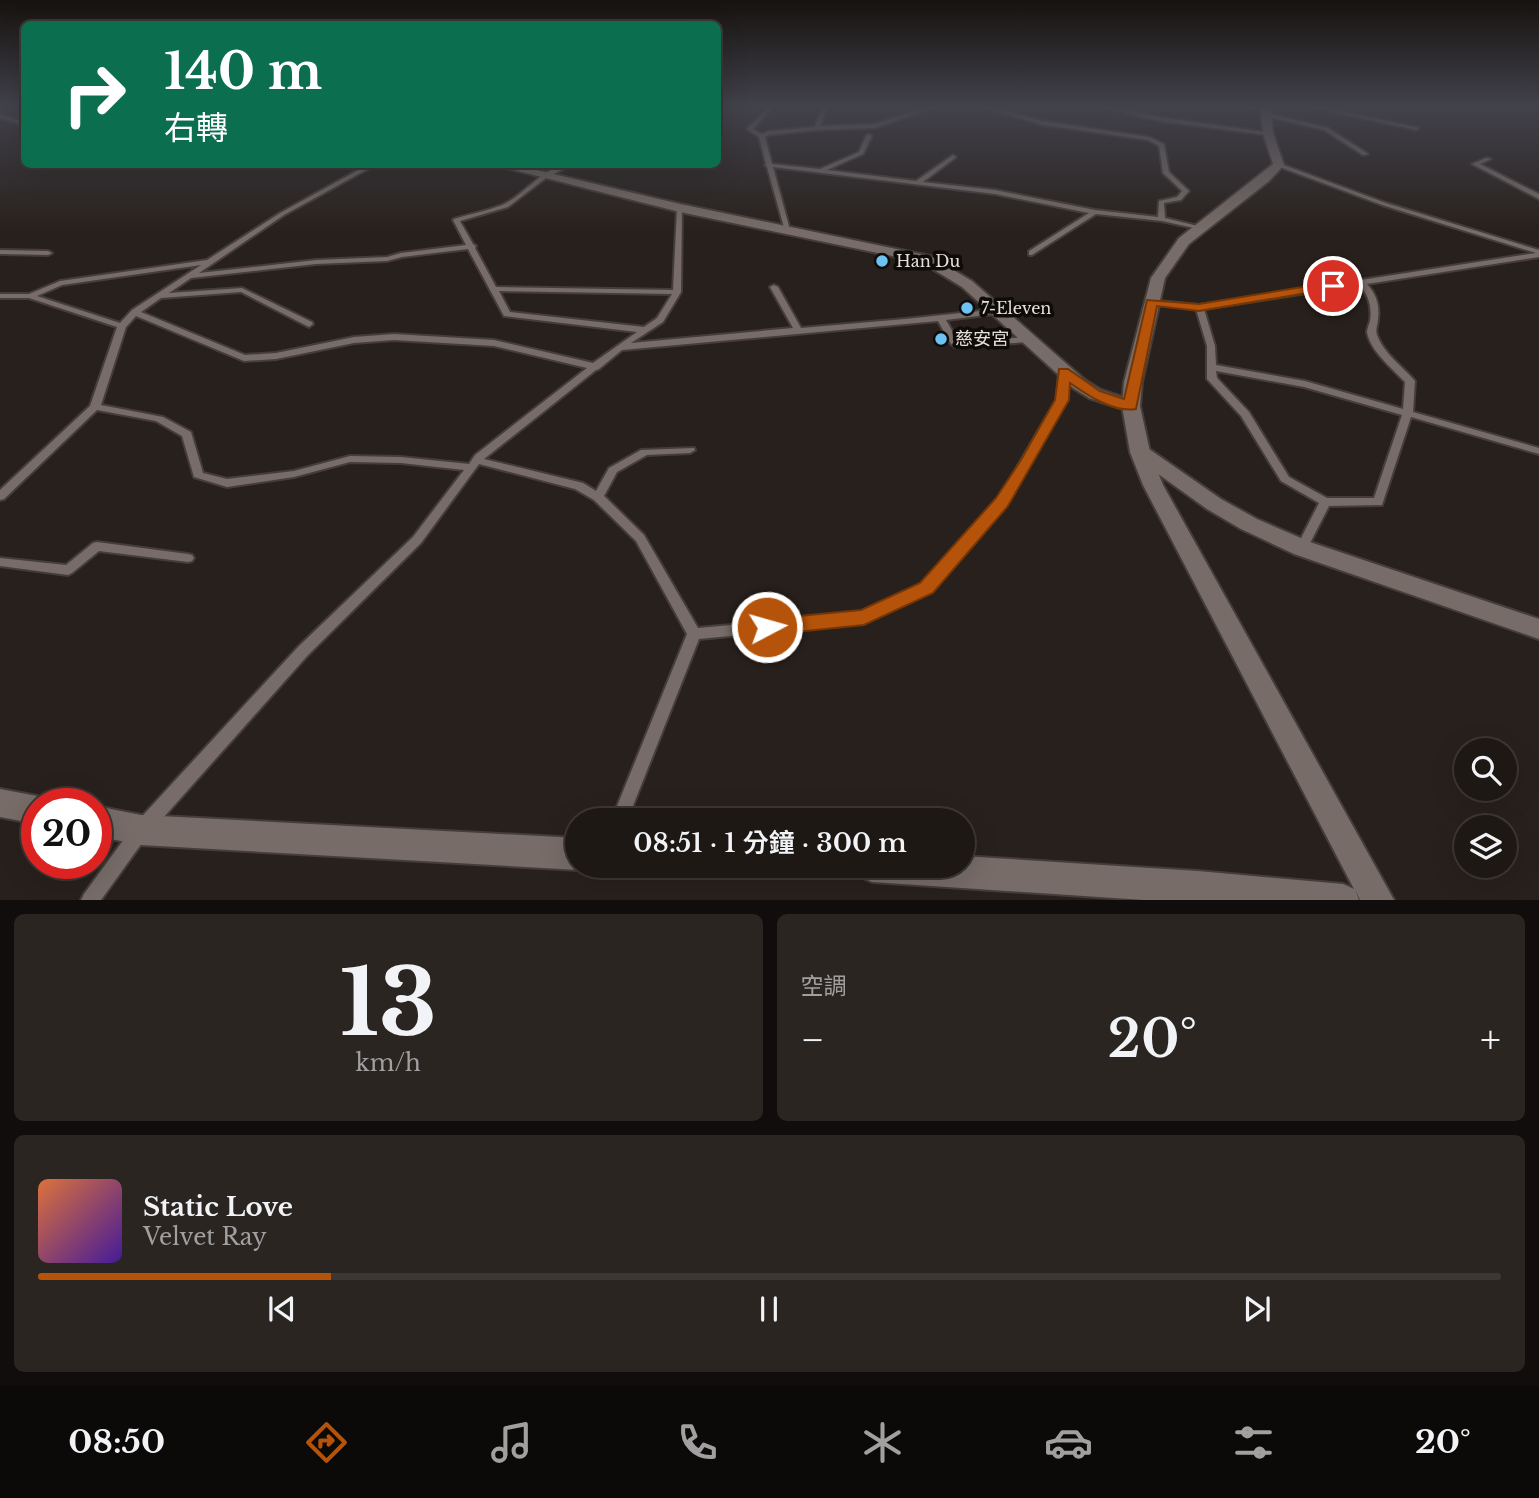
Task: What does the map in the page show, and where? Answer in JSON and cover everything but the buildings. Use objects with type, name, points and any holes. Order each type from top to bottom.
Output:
[{"type":"street","points":[[1273,148],[1279,165],[1184,241],[1158,278],[1133,382],[1130,406],[1140,452],[1153,485],[1378,900]]},
{"type":"street","points":[[510,168],[680,208],[925,259],[967,284],[1063,372],[1095,394],[1130,406]]},
{"type":"street","points":[[1140,452],[1214,504],[1301,548],[1539,629]]},
{"type":"street","points":[[0,803],[21,807]]},
{"type":"street","points":[[112,824],[141,830],[565,853]]},
{"type":"street","points":[[975,873],[1198,887],[1343,900]]},
{"type":"lane","points":[[765,148],[787,230]]},
{"type":"lane","points":[[821,171],[861,153],[863,148]]},
{"type":"lane","points":[[1162,148],[1166,173],[1185,191],[1179,199],[1161,202],[1162,219]]},
{"type":"lane","points":[[1356,148],[1365,154]]},
{"type":"lane","points":[[918,183],[953,157]]},
{"type":"lane","points":[[1488,159],[1475,164],[1539,197]]},
{"type":"lane","points":[[768,164],[1044,200],[1094,212],[1162,219],[1203,228]]},
{"type":"lane","points":[[1279,165],[1384,204],[1539,253]]},
{"type":"lane","points":[[0,496],[94,407],[122,326],[135,312],[282,214],[367,168]]},
{"type":"lane","points":[[562,168],[544,177],[506,206],[456,220],[507,314],[646,330]]},
{"type":"lane","points":[[90,900],[141,830],[303,650],[417,540],[472,464],[618,348],[660,320],[677,292],[680,208]]},
{"type":"lane","points":[[1032,253],[1094,212]]},
{"type":"lane","points":[[186,276],[316,262],[387,259],[472,246]]},
{"type":"lane","points":[[0,252],[48,253]]},
{"type":"lane","points":[[1151,302],[1199,307],[1539,253]]},
{"type":"lane","points":[[30,296],[60,283],[208,261]]},
{"type":"lane","points":[[1199,307],[1211,346],[1212,379],[1245,414],[1285,479],[1325,502],[1378,502],[1408,411],[1410,381],[1380,351],[1371,331],[1377,316],[1369,289],[1360,282]]},
{"type":"lane","points":[[774,287],[798,329]]},
{"type":"lane","points":[[495,289],[677,292]]},
{"type":"lane","points":[[157,296],[242,290],[309,324]]},
{"type":"lane","points":[[0,296],[30,296],[122,326]]},
{"type":"lane","points":[[618,348],[798,329],[941,319],[999,311]]},
{"type":"lane","points":[[135,312],[244,358],[276,356],[354,341],[394,337],[494,343],[596,367]]},
{"type":"lane","points":[[941,319],[955,344],[1028,339]]},
{"type":"lane","points":[[1212,367],[1305,384],[1408,411],[1539,451]]},
{"type":"lane","points":[[694,634],[864,618],[927,588],[1002,502],[1029,460],[1062,400],[1063,372]]},
{"type":"lane","points":[[94,407],[159,419],[187,434],[198,475],[227,483],[294,474],[350,459],[472,464],[579,485],[598,497],[640,538],[694,634]]},
{"type":"lane","points":[[598,497],[613,470],[645,452],[690,450]]},
{"type":"lane","points":[[1301,548],[1325,502]]},
{"type":"lane","points":[[0,562],[68,570],[97,546],[188,558]]},
{"type":"lane","points":[[624,808],[694,634]]},
{"type":"place","name":"Han Du","points":[[882,261]]},
{"type":"place","name":"7-Eleven","points":[[967,308]]},
{"type":"place","name":"慈安宮","points":[[941,339]]},
{"type":"route","points":[[767,627],[864,618],[927,588],[1002,502],[1029,460],[1062,400],[1063,372],[1095,394],[1130,406],[1151,302],[1199,307],[1333,286]]}]
